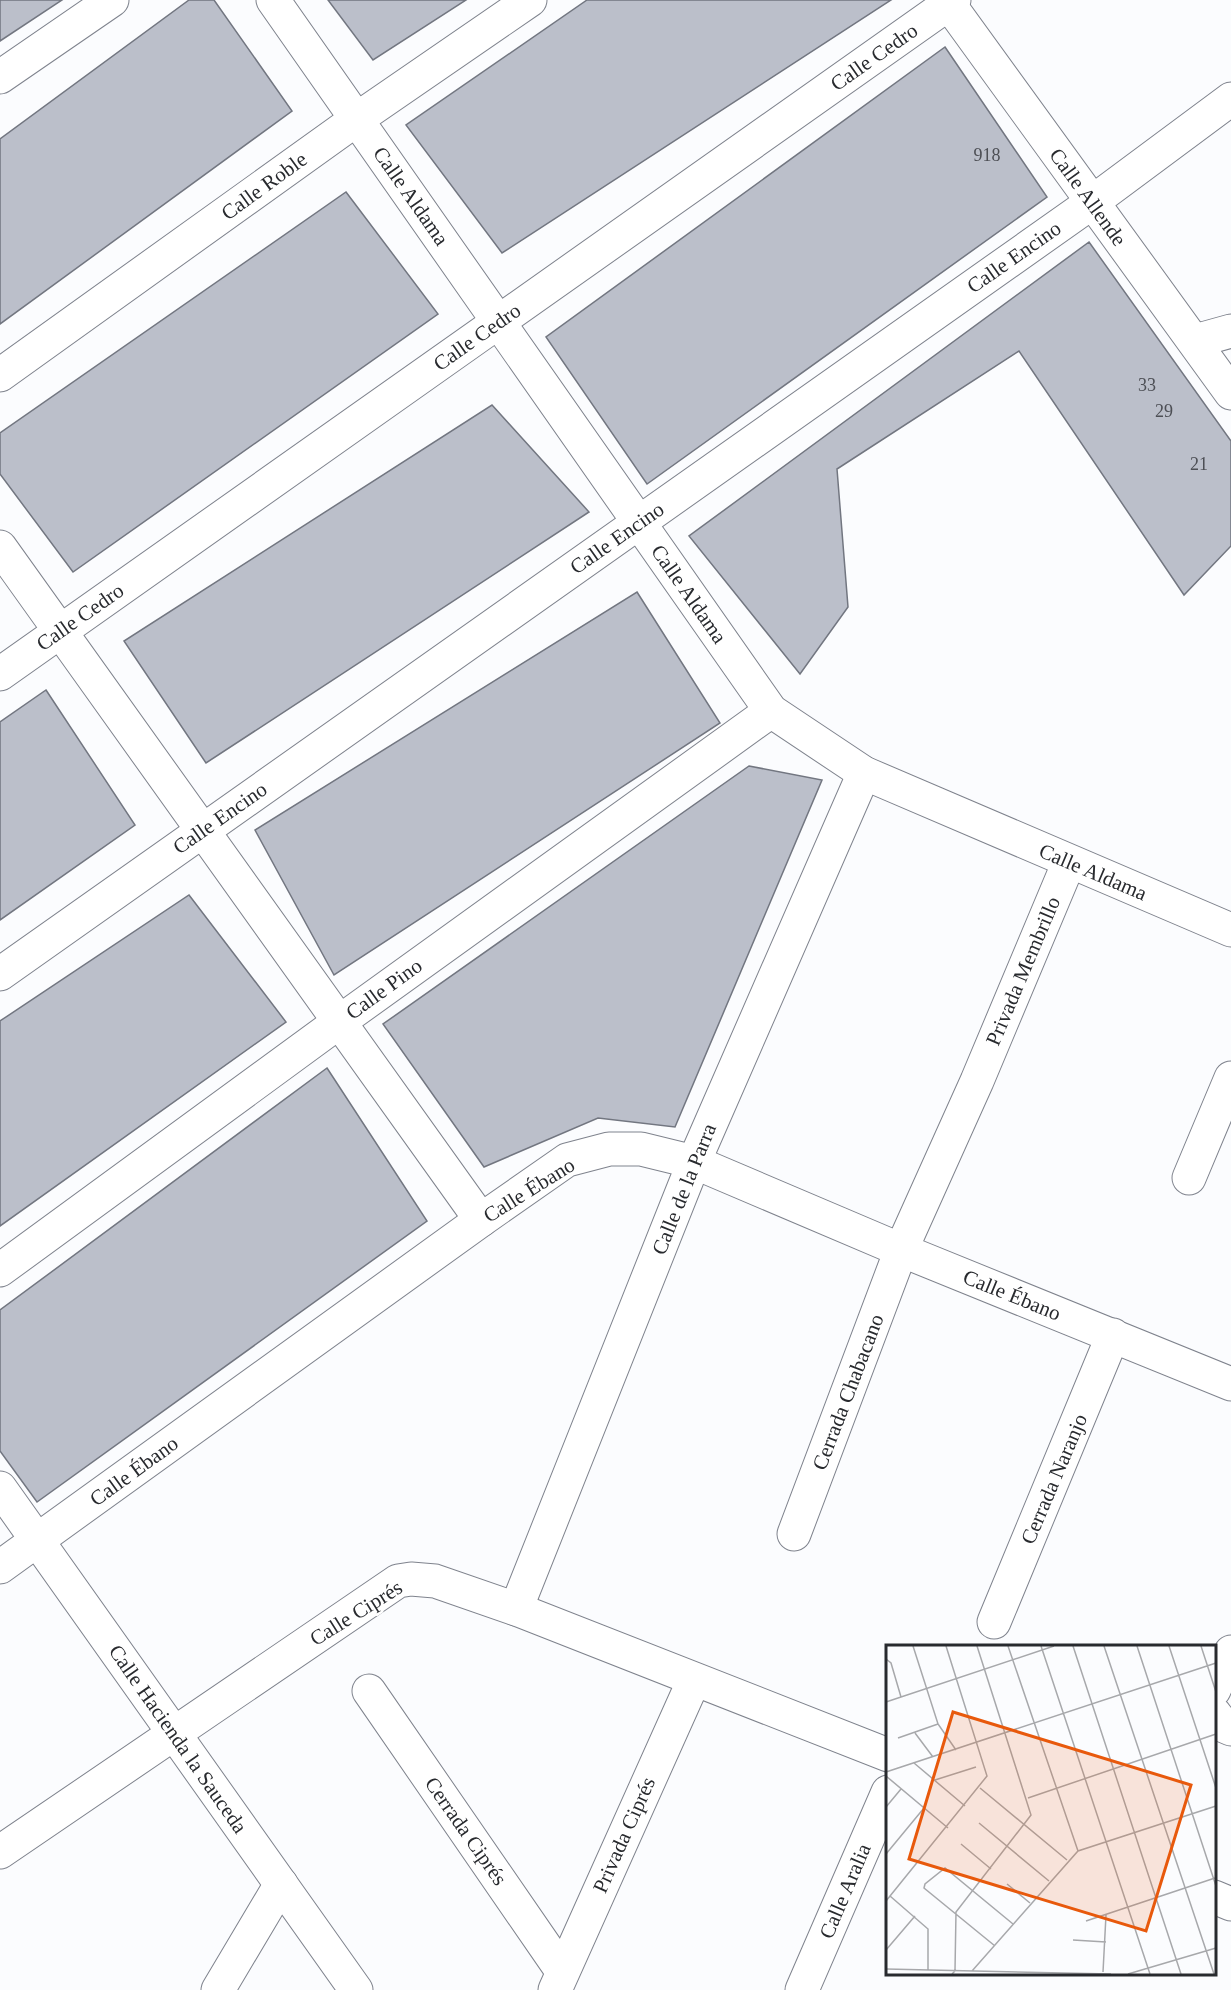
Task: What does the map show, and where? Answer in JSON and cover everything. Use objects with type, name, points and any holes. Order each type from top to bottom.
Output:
[{"type":"street","points":[[0,77],[112,0]]},
{"type":"street","name":"Calle Aldama","points":[[273,0],[771,711],[864,773],[1231,930]]},
{"type":"street","name":"Calle Roble","points":[[0,375],[357,119],[530,0]]},
{"type":"street","name":"Calle Allende","points":[[950,1],[1091,202],[1231,393]]},
{"type":"street","name":"Calle Cedro","points":[[0,674],[950,1]]},
{"type":"street","name":"Calle Encino","points":[[0,974],[1091,202],[1231,99]]},
{"type":"street","points":[[1195,341],[1231,331]]},
{"type":"street","points":[[0,547],[481,1220]]},
{"type":"street","name":"Calle Pino","points":[[0,1270],[771,711]]},
{"type":"street","name":"Calle de la Parra","points":[[516,1610],[694,1162],[864,773]]},
{"type":"street","name":"Privada Membrillo","points":[[902,1250],[977,1081],[1069,862]]},
{"type":"street","points":[[1189,1179],[1231,1078]]},
{"type":"street","name":"Calle Ébano","points":[[0,1567],[567,1160],[609,1149],[641,1149],[694,1162],[902,1250],[1231,1384]]},
{"type":"street","name":"Cerrada Chabacano","points":[[794,1534],[902,1250]]},
{"type":"street","name":"Cerrada Naranjo","points":[[994,1622],[1113,1335]]},
{"type":"street","name":"Calle Hacienda la Sauceda","points":[[0,1488],[356,1990]]},
{"type":"street","name":"Calle Ciprés","points":[[0,1852],[398,1581],[411,1579],[435,1581],[516,1610],[886,1754]]},
{"type":"street","points":[[1216,1688],[1231,1652]]},
{"type":"street","name":"Privada Ciprés","points":[[559,1980],[694,1680]]},
{"type":"street","name":"Cerrada Ciprés","points":[[369,1691],[559,1980]]},
{"type":"street","points":[[1216,1714],[1224,1726],[1231,1729]]},
{"type":"street","name":"Calle Aralia","points":[[803,1990],[886,1797]]},
{"type":"street","points":[[218,1990],[281,1884]]},
{"type":"street","points":[[1216,1897],[1231,1904]]},
{"type":"building","points":[[0,0],[62,0],[0,41]]},
{"type":"building","points":[[189,0],[214,0],[292,111],[0,324],[0,139]]},
{"type":"building","points":[[328,0],[466,0],[373,60]]},
{"type":"building","points":[[587,0],[891,0],[502,253],[406,125]]},
{"type":"building","points":[[945,47],[1047,197],[647,484],[546,337]]},
{"type":"building","points":[[346,192],[438,314],[73,572],[0,474],[0,433]]},
{"type":"building","points":[[1089,242],[1231,441],[1231,546],[1184,595],[1019,351],[837,469],[848,607],[800,674],[689,536]]},
{"type":"building","points":[[492,405],[589,512],[206,763],[124,641]]},
{"type":"building","points":[[637,592],[720,723],[334,975],[255,830]]},
{"type":"building","points":[[46,690],[135,825],[0,920],[0,722]]},
{"type":"building","points":[[749,766],[822,780],[675,1127],[598,1118],[484,1167],[383,1024]]},
{"type":"building","points":[[189,895],[286,1022],[0,1226],[0,1021]]},
{"type":"building","points":[[327,1068],[427,1221],[37,1502],[0,1451],[0,1310]]}]
